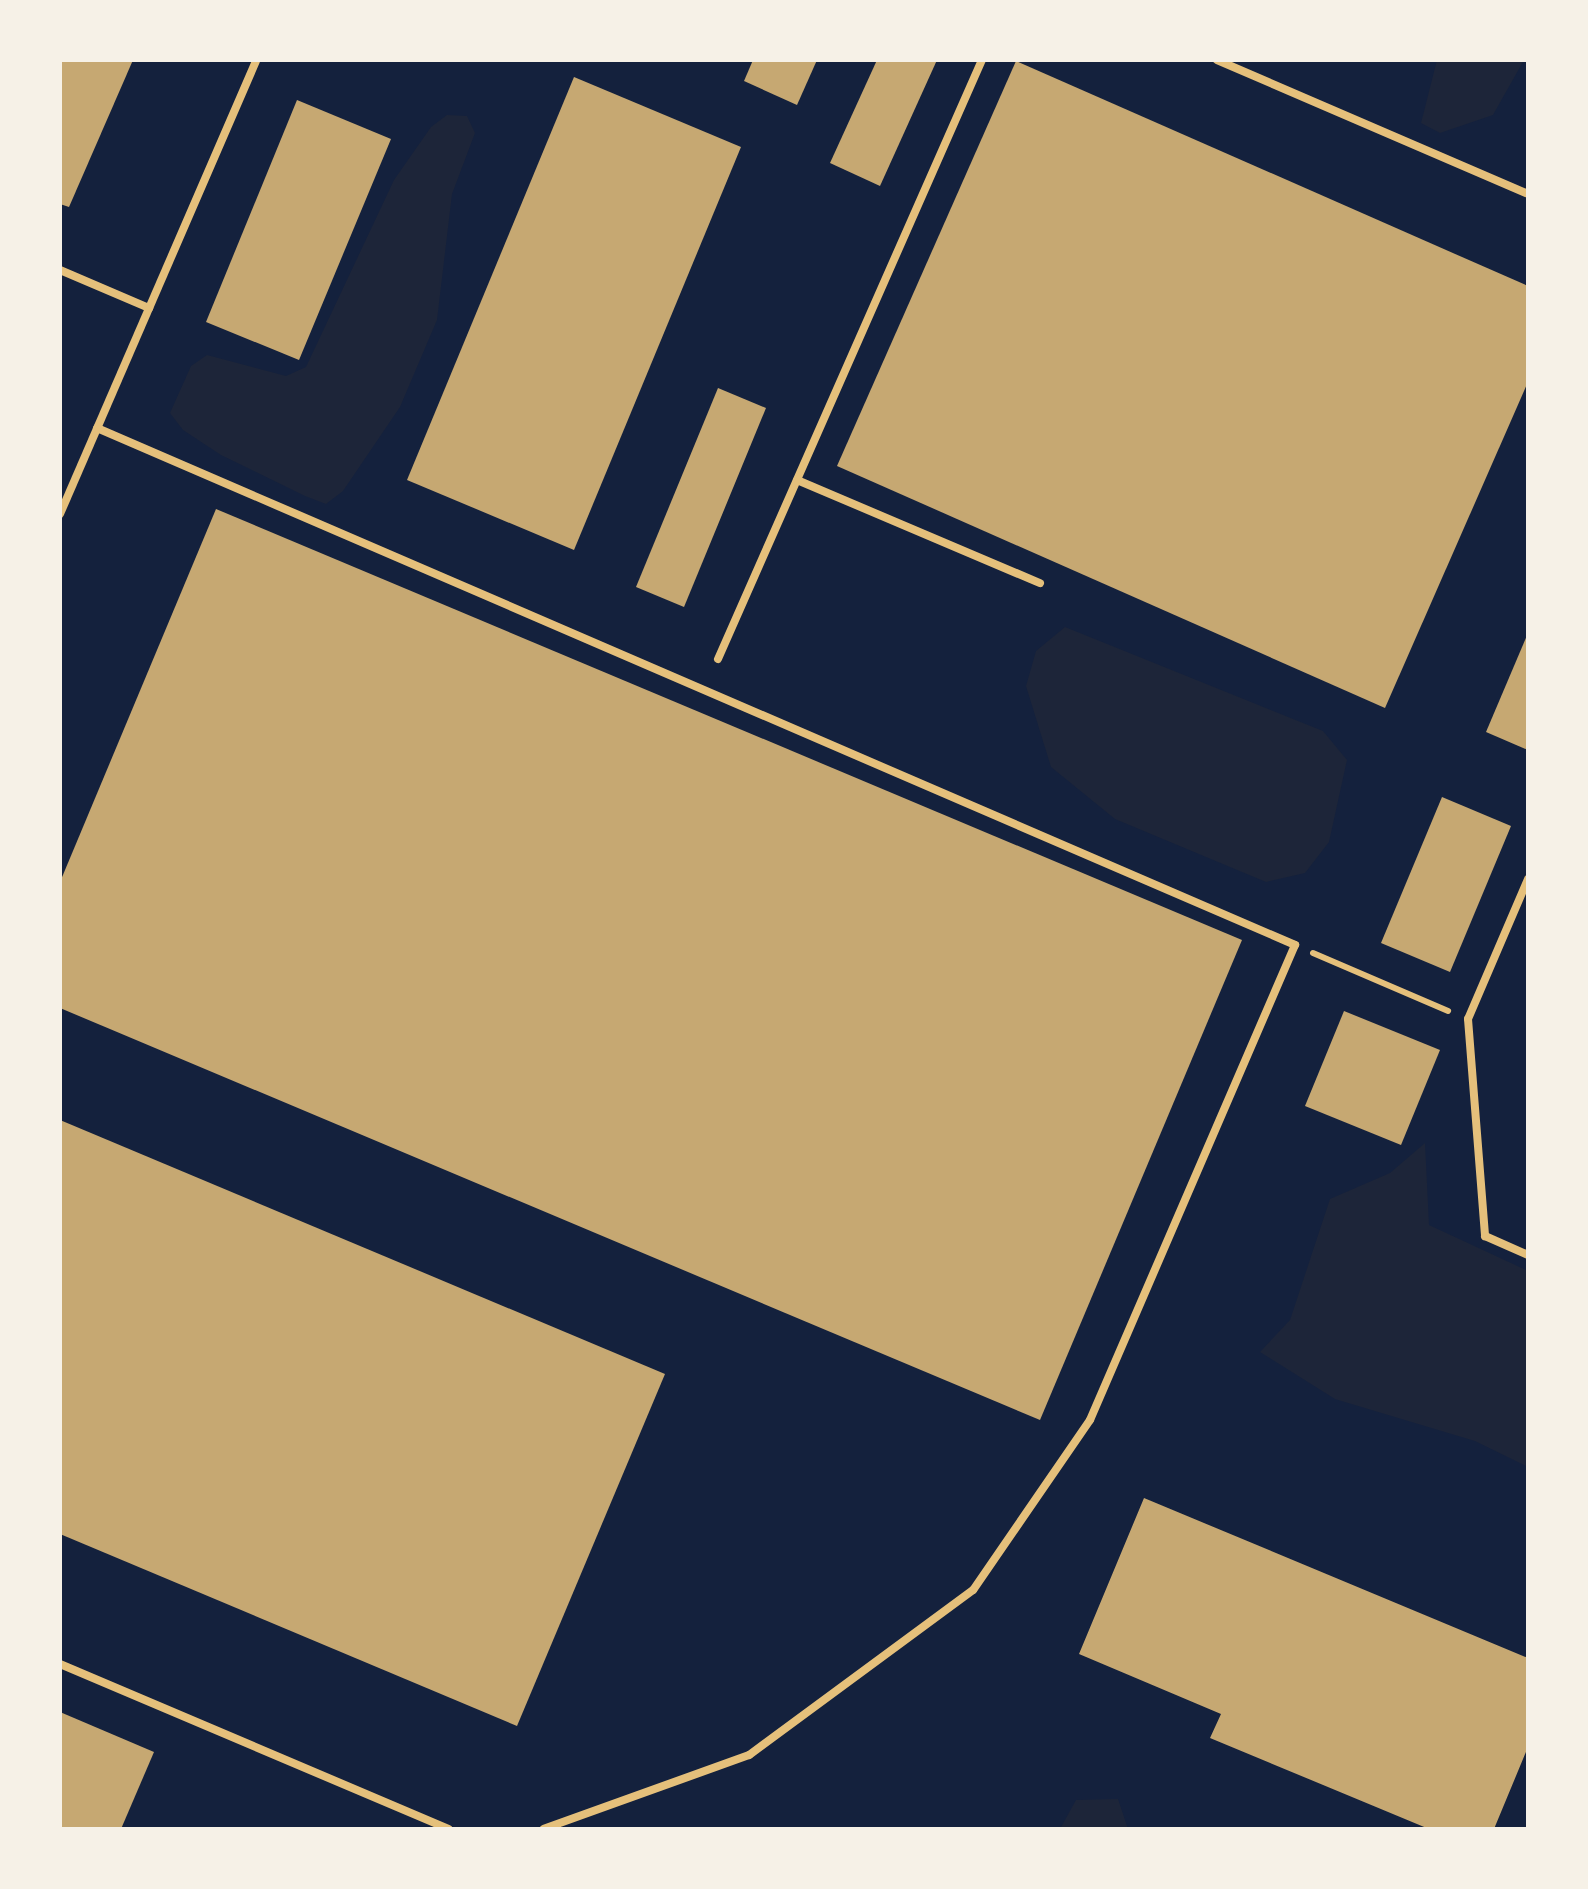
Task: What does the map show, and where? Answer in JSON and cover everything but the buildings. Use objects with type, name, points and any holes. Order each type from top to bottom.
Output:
[{"type":"lane","points":[[60,514],[256,60]]},
{"type":"lane","points":[[718,659],[982,60]]},
{"type":"lane","points":[[1217,60],[1528,194]]},
{"type":"lane","points":[[60,270],[149,308]]},
{"type":"lane","points":[[97,428],[1295,945],[1090,1420],[973,1590],[750,1754],[544,1829]]},
{"type":"lane","points":[[797,480],[1040,583]]},
{"type":"lane","points":[[1528,879],[1468,1019],[1485,1236],[1528,1255]]},
{"type":"lane","points":[[60,1664],[448,1829]]},
{"type":"path","points":[[1295,945],[1468,1019]]},
{"type":"shaded area","points":[[1437,60],[1524,60],[1493,115],[1440,133],[1421,123]]},
{"type":"shaded area","points":[[447,115],[467,116],[475,133],[452,194],[437,320],[400,407],[343,491],[326,504],[305,496],[221,455],[183,430],[170,413],[191,366],[207,355],[286,376],[306,367],[394,180],[431,127]]},
{"type":"shaded area","points":[[1065,627],[1323,731],[1347,760],[1329,842],[1305,873],[1266,882],[1115,819],[1051,767],[1026,686],[1036,651]]},
{"type":"shaded area","points":[[1425,1143],[1429,1225],[1528,1271],[1528,1467],[1475,1441],[1335,1399],[1260,1352],[1290,1320],[1330,1199],[1390,1173]]},
{"type":"shaded area","points":[[1118,1799],[1128,1829],[1060,1829],[1076,1800]]}]
